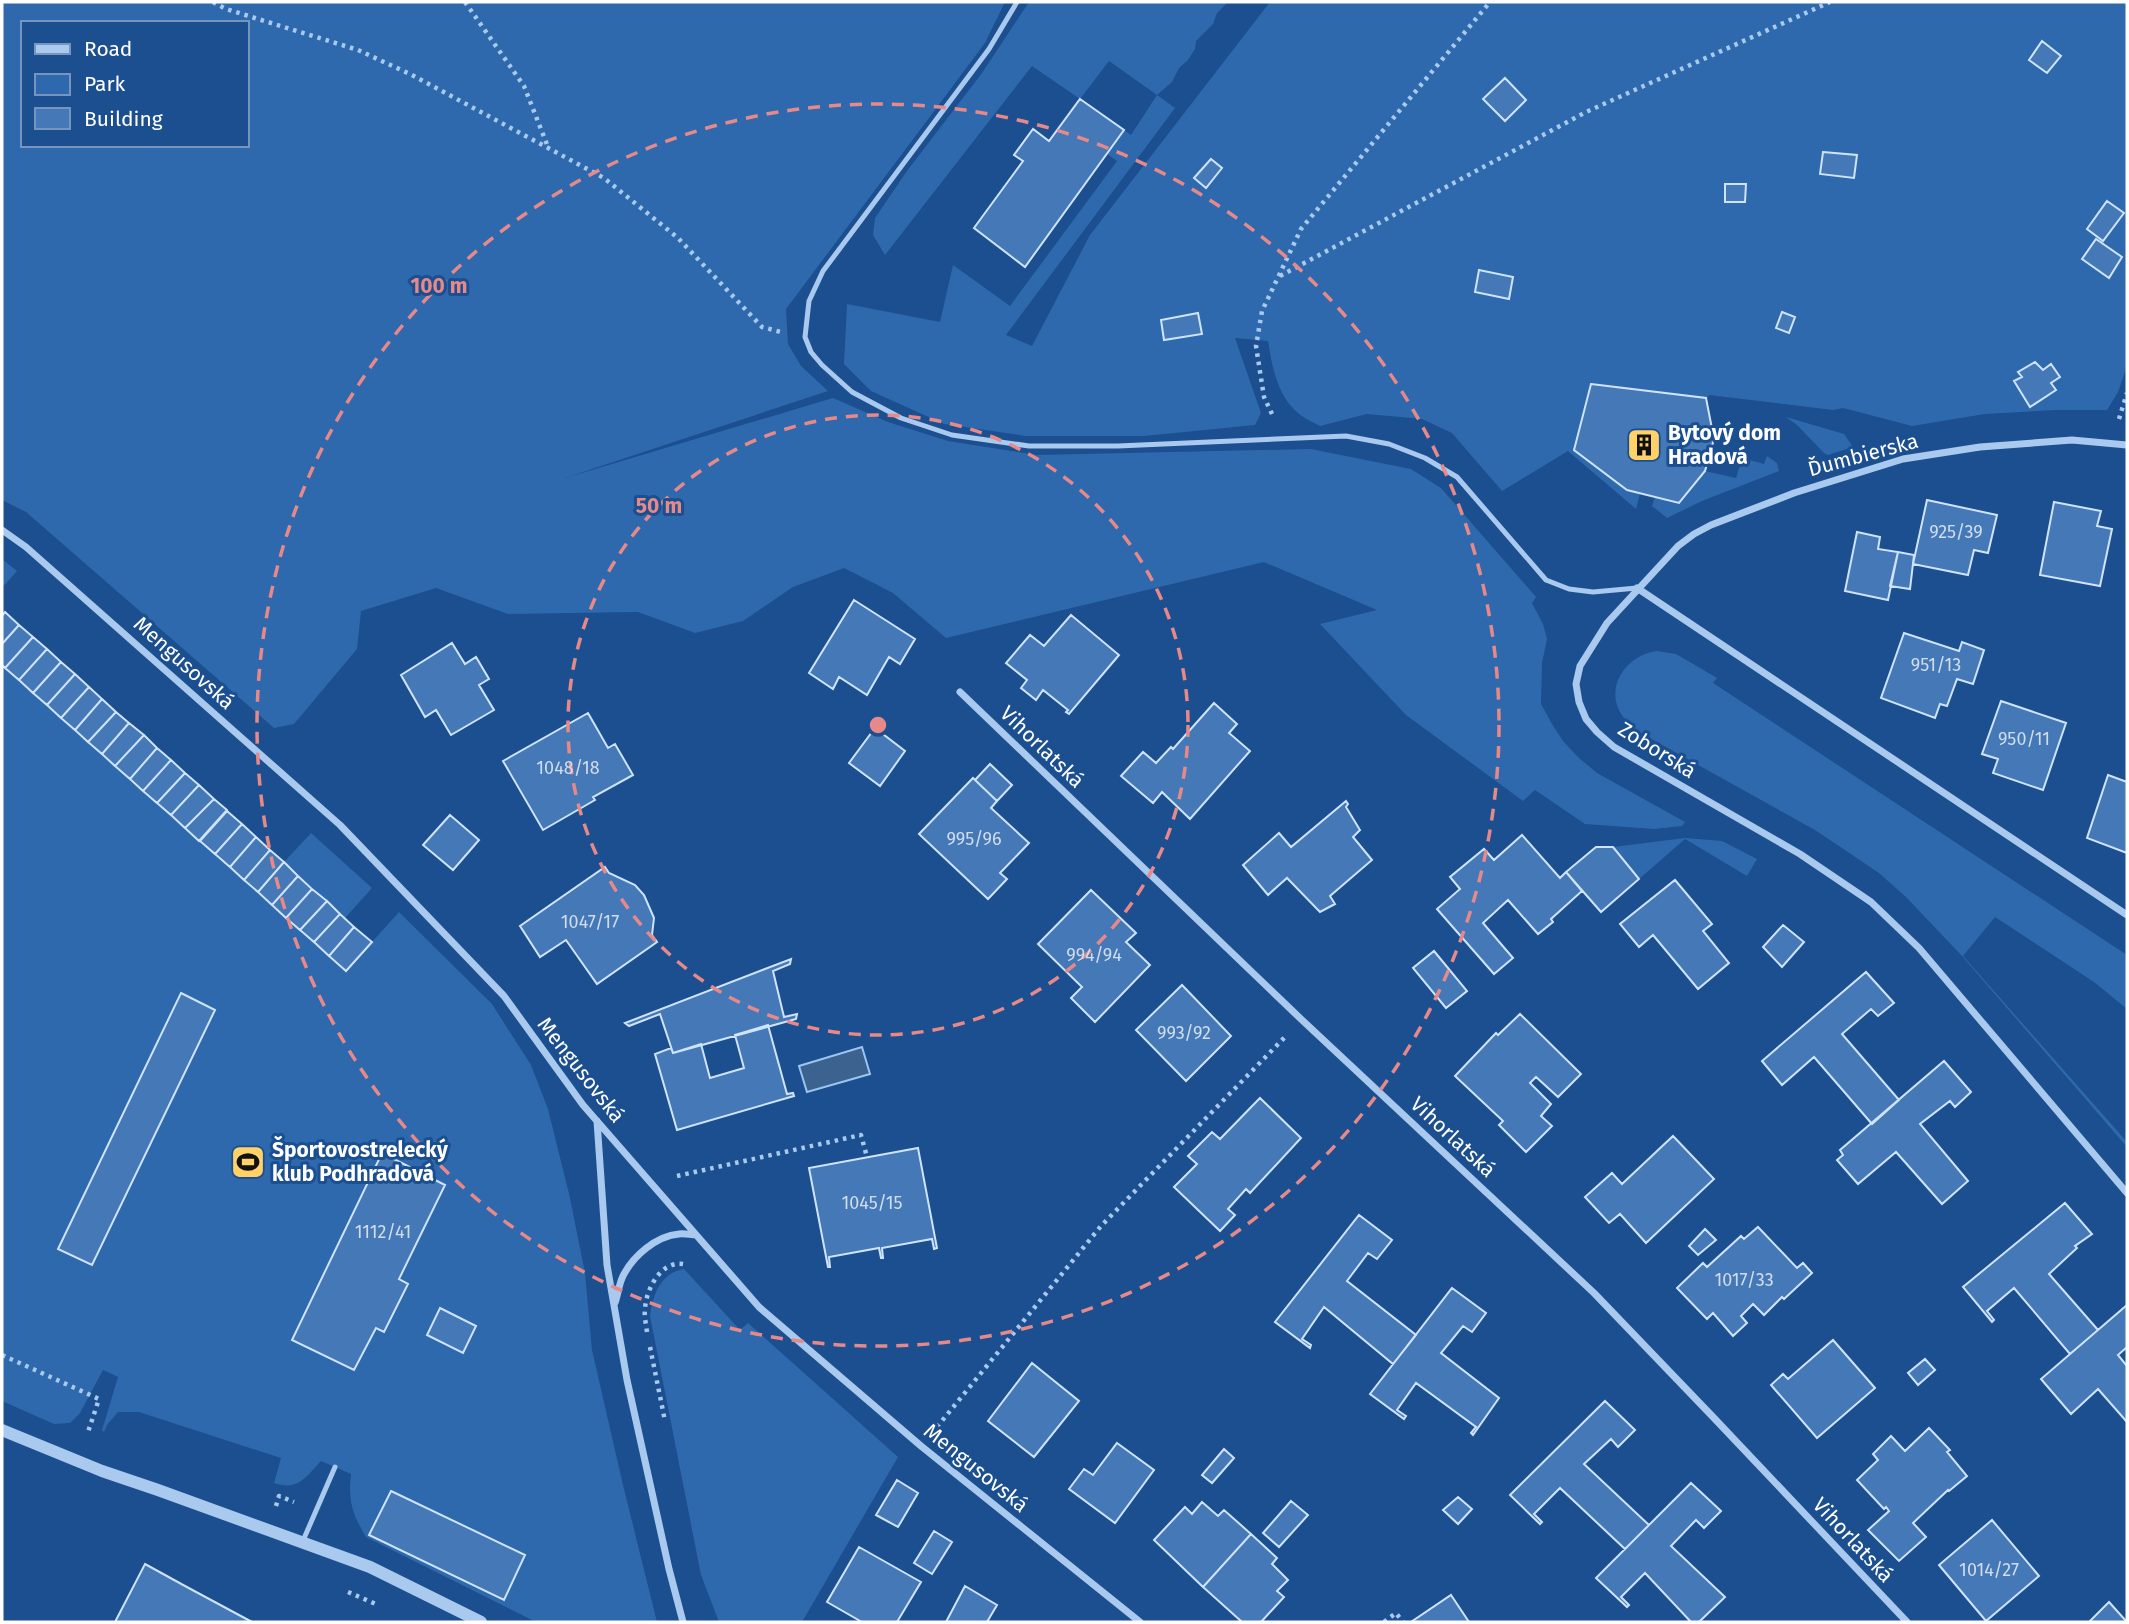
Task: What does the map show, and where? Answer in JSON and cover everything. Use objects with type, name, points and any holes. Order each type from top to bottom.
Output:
[{"type":"street","name":"Ďumbierska","points":[[1637,588],[1678,546],[1711,524],[1794,493],[1903,459],[1980,447],[2072,440],[2127,445]]},
{"type":"street","name":"Mengusovská","points":[[2,530],[26,547],[340,825],[504,996],[583,1105],[759,1307],[921,1446],[1140,1622]]},
{"type":"street","points":[[1637,588],[2127,915]]},
{"type":"street","name":"Zoborská","points":[[1637,588],[1607,623],[1580,666],[1576,684],[1586,719],[1597,732],[1629,757],[1800,855],[1871,902],[1919,948],[2127,1193]]},
{"type":"street","name":"Vihorlatská","points":[[960,692],[1302,1020],[1594,1293],[1907,1622]]},
{"type":"street","points":[[596,1120],[607,1265],[614,1307],[627,1380],[683,1622]]},
{"type":"street","points":[[614,1307],[623,1277],[633,1260],[649,1246],[680,1234],[697,1236]]},
{"type":"street","points":[[2,1430],[102,1471],[370,1567],[481,1622]]},
{"type":"lane","points":[[1017,2],[989,49],[823,271],[809,301],[805,337],[811,352],[822,365],[852,392],[901,418],[953,435],[1028,446],[1118,446],[1346,436],[1389,444],[1425,458],[1457,477],[1546,580],[1569,589],[1593,592],[1637,588]]},
{"type":"lane","points":[[302,1543],[335,1467]]},
{"type":"path","points":[[213,2],[226,9],[358,50],[412,75],[604,178],[678,238],[762,327],[805,337]]},
{"type":"path","points":[[465,2],[524,86],[548,148]]},
{"type":"path","points":[[1283,438],[1264,397],[1256,346],[1262,312],[1301,229],[1490,2]]},
{"type":"path","points":[[1279,276],[1586,112],[1830,2]]},
{"type":"path","points":[[921,1446],[1101,1226],[1302,1020]]},
{"type":"path","points":[[650,1182],[861,1135],[867,1157]]},
{"type":"path","points":[[667,1429],[645,1309],[652,1283],[662,1272],[674,1264],[691,1267]]},
{"type":"path","points":[[2,1355],[99,1399],[88,1432],[102,1471]]},
{"type":"path","points":[[1384,1622],[1396,1613],[1403,1622]]},
{"type":"green space","points":[[2,2],[1005,2],[985,43],[786,309],[788,344],[801,366],[828,391],[565,478],[833,398],[888,422],[948,441],[1037,455],[1311,449],[1411,469],[1441,488],[1536,597],[1532,603],[1547,639],[1542,663],[1541,704],[1563,741],[1597,773],[1685,822],[1682,826],[1654,829],[1585,824],[1535,790],[1523,801],[1406,715],[1320,624],[1377,610],[1264,562],[946,638],[893,593],[844,568],[793,587],[743,621],[695,633],[638,612],[508,614],[436,588],[361,611],[357,649],[294,724],[274,728],[26,512],[2,500]]},
{"type":"green space","points":[[1029,2],[1228,2],[1217,13],[1213,24],[1196,41],[1195,49],[1179,68],[1172,82],[1157,95],[1109,61],[1080,99],[1032,66],[885,255],[873,235],[875,218],[907,171],[982,73]]},
{"type":"green space","points":[[1270,2],[2127,2],[2127,366],[2118,392],[2107,410],[1985,414],[1912,426],[1843,408],[1833,410],[1709,395],[1707,400],[1591,384],[1574,450],[1627,490],[1640,493],[1636,509],[1568,451],[1502,491],[1452,433],[1422,419],[1367,414],[1320,426],[1299,414],[1285,397],[1274,370],[1268,341],[1235,338],[1261,413],[1255,425],[1144,436],[1026,436],[944,424],[871,391],[844,364],[847,304],[940,322],[953,265],[1010,306],[1117,161],[1107,154],[1124,130],[1131,135],[1157,95],[1175,108],[1006,335],[1032,346],[1090,235]]},
{"type":"green space","points":[[1786,417],[1844,434],[1853,447],[1828,455]]},
{"type":"green space","points":[[1767,456],[1777,463],[1779,471],[1702,501],[1667,518],[1652,506],[1655,497],[1679,503],[1705,471],[1736,478],[1742,458],[1764,464]]},
{"type":"green space","points":[[2,559],[17,571],[2,588]]},
{"type":"green space","points":[[1657,651],[1676,654],[1717,678],[1713,683],[2127,955],[2127,1009],[2094,982],[1995,917],[1963,956],[2127,1142],[2127,1147],[1962,956],[1906,897],[1879,873],[1815,830],[1646,736],[1626,721],[1615,696],[1620,676],[1635,659]]},
{"type":"green space","name":"Športovostrelecký klub Podhradová","points":[[2,665],[346,971],[399,912],[492,1004],[531,1065],[548,1109],[585,1273],[592,1350],[657,1622],[536,1622],[366,1537],[352,1507],[351,1474],[321,1461],[300,1481],[282,1485],[274,1483],[281,1458],[139,1412],[118,1412],[104,1432],[102,1430],[118,1377],[103,1370],[80,1413],[70,1423],[54,1424],[2,1401]]},
{"type":"green space","points":[[311,833],[372,888],[345,918],[284,862]]},
{"type":"green space","points":[[1685,838],[1722,841],[1757,859],[1747,876],[1685,839],[1639,879],[1613,847]]},
{"type":"green space","points":[[684,1269],[740,1330],[748,1323],[898,1457],[802,1622],[719,1622],[701,1575],[650,1316],[653,1300],[663,1280]]},
{"type":"shaded area","points":[[862,1047],[870,1074],[807,1092],[799,1066]]},
{"type":"building","points":[[2042,41],[2061,56],[2047,73],[2029,60]]},
{"type":"building","points":[[1505,78],[1526,100],[1505,121],[1483,99]]},
{"type":"building","points":[[1080,99],[1124,130],[1025,267],[974,228],[1023,161],[1014,155],[1033,129],[1049,141]]},
{"type":"building","points":[[1823,152],[1857,155],[1854,178],[1820,174]]},
{"type":"building","points":[[1211,159],[1222,168],[1206,188],[1194,178]]},
{"type":"building","points":[[1725,184],[1746,184],[1745,202],[1725,202]]},
{"type":"building","points":[[2107,201],[2124,213],[2103,241],[2087,229]]},
{"type":"building","points":[[2096,239],[2122,257],[2109,278],[2082,259]]},
{"type":"building","points":[[1479,270],[1513,277],[1509,299],[1475,292]]},
{"type":"building","points":[[1782,312],[1795,317],[1789,333],[1776,328]]},
{"type":"building","points":[[1198,313],[1202,334],[1164,340],[1161,320]]},
{"type":"building","points":[[2035,362],[2043,370],[2051,364],[2060,377],[2051,383],[2056,390],[2030,407],[2014,381],[2022,377],[2018,372]]},
{"type":"building","name":"Bytový dom Hradová","points":[[1591,384],[1706,398],[1714,439],[1705,471],[1679,503],[1627,490],[1574,450]]},
{"type":"building","points":[[1927,500],[1997,515],[1988,553],[1974,550],[1968,575],[1913,564]]},
{"type":"building","points":[[2054,502],[2101,511],[2097,526],[2112,529],[2100,586],[2040,575]]},
{"type":"building","points":[[1857,532],[1880,537],[1878,549],[1898,552],[1888,600],[1845,591]]},
{"type":"building","points":[[1898,552],[1914,555],[1910,589],[1890,586]]},
{"type":"building","points":[[854,600],[915,639],[900,664],[889,657],[867,695],[839,677],[833,689],[809,673]]},
{"type":"building","points":[[5,612],[19,625],[2,644],[2,616]]},
{"type":"building","points":[[1071,615],[1119,655],[1069,714],[1066,712],[1068,710],[1043,690],[1036,700],[1021,688],[1027,680],[1006,663],[1030,635],[1044,646]]},
{"type":"building","points":[[19,625],[33,637],[5,668],[2,665],[2,644]]},
{"type":"building","points":[[1904,633],[1959,651],[1962,642],[1984,650],[1973,684],[1957,679],[1947,706],[1940,704],[1935,718],[1881,698]]},
{"type":"building","points":[[33,637],[47,649],[19,680],[5,668]]},
{"type":"building","points":[[452,643],[465,664],[476,657],[489,679],[479,685],[494,710],[451,735],[436,710],[425,717],[401,675]]},
{"type":"building","points":[[47,649],[61,662],[33,693],[19,680]]},
{"type":"building","points":[[61,662],[75,674],[47,705],[33,693]]},
{"type":"building","points":[[75,674],[89,687],[61,718],[47,705]]},
{"type":"building","points":[[89,687],[102,699],[75,730],[61,718]]},
{"type":"building","points":[[102,699],[116,712],[88,742],[75,730]]},
{"type":"building","points":[[2001,701],[2066,723],[2043,790],[1993,773],[1998,759],[1982,754]]},
{"type":"building","points":[[1214,703],[1237,724],[1229,733],[1250,751],[1190,819],[1162,792],[1153,803],[1121,776],[1143,752],[1156,763],[1171,747],[1173,749]]},
{"type":"building","points":[[116,712],[129,723],[102,754],[88,742]]},
{"type":"building","points":[[588,713],[608,748],[615,744],[633,775],[543,830],[503,761]]},
{"type":"building","points":[[129,723],[144,735],[115,766],[102,754]]},
{"type":"building","points":[[875,728],[905,751],[880,786],[849,763]]},
{"type":"building","points":[[144,735],[157,748],[130,779],[115,766]]},
{"type":"building","points":[[157,748],[171,760],[143,791],[130,779]]},
{"type":"building","points":[[171,760],[185,773],[157,803],[143,791]]},
{"type":"building","points":[[990,764],[1012,785],[997,801],[975,780]]},
{"type":"building","points":[[185,773],[199,785],[171,815],[157,803]]},
{"type":"building","points":[[2108,775],[2127,782],[2127,853],[2087,838]]},
{"type":"building","points":[[973,778],[997,801],[991,808],[1029,843],[1000,873],[1007,879],[988,899],[919,834]]},
{"type":"building","points":[[199,785],[214,799],[185,828],[171,815]]},
{"type":"building","points":[[214,799],[227,810],[199,841],[185,828]]},
{"type":"building","points":[[1346,801],[1346,807],[1360,830],[1353,837],[1372,860],[1330,896],[1335,904],[1320,912],[1287,878],[1268,895],[1243,865],[1279,833],[1291,847]]},
{"type":"building","points":[[227,811],[242,824],[215,854],[200,841]]},
{"type":"building","points":[[450,815],[479,840],[453,870],[423,845]]},
{"type":"building","points":[[242,824],[256,837],[230,867],[215,854]]},
{"type":"building","points":[[1522,835],[1560,878],[1566,872],[1582,891],[1538,934],[1508,900],[1483,923],[1513,958],[1494,974],[1437,909],[1460,889],[1450,877],[1484,849],[1494,860]]},
{"type":"building","points":[[256,837],[270,850],[244,880],[230,867]]},
{"type":"building","points":[[1596,847],[1613,847],[1639,879],[1601,912],[1566,872]]},
{"type":"building","points":[[270,850],[284,862],[258,892],[244,880]]},
{"type":"building","points":[[284,862],[298,876],[272,905],[258,892]]},
{"type":"building","points":[[605,867],[609,873],[635,885],[644,895],[654,918],[652,935],[657,942],[597,984],[566,940],[540,957],[520,926]]},
{"type":"building","points":[[298,876],[312,889],[286,918],[272,905]]},
{"type":"building","points":[[1675,880],[1712,924],[1703,931],[1729,963],[1698,989],[1653,935],[1639,947],[1620,924]]},
{"type":"building","points":[[312,889],[327,901],[300,930],[286,918]]},
{"type":"building","points":[[1091,890],[1136,933],[1126,942],[1150,965],[1095,1022],[1071,998],[1082,987],[1038,944]]},
{"type":"building","points":[[327,901],[340,914],[314,942],[300,930]]},
{"type":"building","points":[[340,914],[354,927],[329,956],[314,942]]},
{"type":"building","points":[[1783,925],[1804,942],[1782,967],[1763,947]]},
{"type":"building","points":[[354,927],[372,942],[346,971],[329,956]]},
{"type":"building","points":[[1434,951],[1467,991],[1446,1008],[1413,968]]},
{"type":"building","points":[[791,959],[790,964],[773,971],[784,1017],[797,1014],[796,1019],[673,1053],[660,1014],[629,1026],[625,1023]]},
{"type":"building","points":[[1866,972],[1894,1003],[1878,1016],[1871,1009],[1842,1034],[1899,1100],[1872,1124],[1814,1057],[1782,1085],[1762,1061]]},
{"type":"building","points":[[1182,985],[1231,1036],[1186,1081],[1136,1030]]},
{"type":"building","points":[[181,993],[215,1010],[92,1265],[58,1249]]},
{"type":"building","points":[[1520,1014],[1581,1074],[1558,1097],[1536,1077],[1530,1083],[1551,1104],[1541,1116],[1552,1126],[1526,1152],[1499,1125],[1503,1121],[1455,1076],[1496,1033],[1498,1035]]},
{"type":"building","points":[[768,1025],[787,1094],[793,1093],[794,1096],[677,1130],[655,1054],[671,1048],[673,1053],[701,1044],[710,1078],[744,1068],[735,1035]]},
{"type":"building","points":[[1944,1061],[1971,1092],[1955,1107],[1950,1101],[1920,1124],[1968,1181],[1942,1204],[1896,1152],[1858,1184],[1837,1160],[1843,1155],[1840,1150]]},
{"type":"building","points":[[1260,1098],[1301,1138],[1250,1193],[1246,1189],[1228,1209],[1235,1215],[1220,1231],[1174,1187],[1197,1164],[1188,1156],[1212,1132],[1220,1139]]},
{"type":"building","points":[[1673,1136],[1714,1179],[1646,1243],[1620,1214],[1609,1223],[1585,1197],[1612,1173],[1622,1184]]},
{"type":"building","points":[[918,1148],[937,1248],[934,1249],[932,1239],[882,1248],[881,1258],[879,1248],[829,1257],[828,1267],[809,1168]]},
{"type":"building","points":[[382,1153],[445,1185],[399,1279],[408,1284],[384,1332],[376,1328],[354,1370],[292,1340]]},
{"type":"building","points":[[2065,1203],[2092,1234],[2075,1246],[2077,1248],[2049,1274],[2098,1330],[2070,1354],[2014,1288],[1987,1311],[1994,1320],[1992,1322],[1963,1287]]},
{"type":"building","points":[[1359,1215],[1392,1240],[1377,1259],[1368,1253],[1347,1281],[1416,1335],[1393,1364],[1324,1307],[1302,1339],[1311,1345],[1310,1348],[1275,1322]]},
{"type":"building","points":[[1758,1227],[1797,1268],[1803,1263],[1812,1273],[1764,1315],[1753,1304],[1741,1316],[1747,1323],[1733,1336],[1713,1313],[1707,1319],[1677,1288],[1703,1263],[1707,1267],[1741,1236],[1744,1239]]},
{"type":"building","points":[[1705,1229],[1716,1240],[1698,1255],[1689,1246]]},
{"type":"building","points":[[1452,1288],[1486,1313],[1472,1332],[1463,1326],[1441,1353],[1499,1398],[1473,1435],[1471,1433],[1476,1427],[1416,1383],[1397,1410],[1406,1416],[1404,1419],[1370,1394]]},
{"type":"building","points":[[2127,1305],[2127,1347],[2118,1355],[2127,1366],[2127,1422],[2098,1389],[2071,1414],[2041,1379]]},
{"type":"building","points":[[440,1308],[476,1326],[463,1353],[427,1335]]},
{"type":"building","points":[[1833,1340],[1875,1388],[1817,1438],[1771,1385],[1783,1374],[1788,1379]]},
{"type":"building","points":[[1925,1359],[1935,1370],[1918,1385],[1908,1373]]},
{"type":"building","points":[[1032,1363],[1079,1401],[1034,1457],[988,1421]]},
{"type":"building","points":[[1605,1401],[1635,1430],[1618,1447],[1611,1439],[1584,1464],[1649,1525],[1625,1549],[1560,1488],[1534,1514],[1542,1522],[1540,1524],[1510,1495]]},
{"type":"building","points":[[1929,1428],[1950,1450],[1947,1452],[1967,1476],[1913,1523],[1926,1537],[1899,1561],[1868,1530],[1889,1511],[1857,1480],[1878,1460],[1873,1454],[1891,1436],[1905,1451]]},
{"type":"building","points":[[1117,1443],[1154,1470],[1115,1523],[1069,1489],[1084,1469],[1093,1475]]},
{"type":"building","points":[[1224,1449],[1234,1458],[1212,1483],[1202,1475]]},
{"type":"building","points":[[897,1480],[918,1493],[898,1527],[876,1515]]},
{"type":"building","points":[[1691,1483],[1721,1511],[1704,1528],[1696,1520],[1671,1546],[1725,1597],[1699,1622],[1691,1622],[1645,1573],[1621,1597],[1629,1605],[1627,1607],[1596,1578]]},
{"type":"building","points":[[391,1491],[525,1555],[504,1600],[369,1535]]},
{"type":"building","points":[[1458,1497],[1472,1509],[1458,1524],[1443,1510]]},
{"type":"building","points":[[1291,1501],[1308,1515],[1279,1547],[1263,1533]]},
{"type":"building","points":[[1202,1502],[1218,1516],[1224,1510],[1251,1534],[1203,1587],[1154,1540],[1185,1507],[1192,1514]]},
{"type":"building","points":[[1992,1520],[2039,1576],[1986,1621],[1939,1565]]},
{"type":"building","points":[[934,1531],[952,1542],[932,1574],[914,1563]]},
{"type":"building","points":[[1251,1534],[1277,1558],[1272,1564],[1288,1580],[1277,1591],[1284,1597],[1261,1622],[1242,1622],[1203,1587]]},
{"type":"building","points":[[859,1547],[921,1582],[897,1622],[862,1622],[827,1602]]},
{"type":"building","points":[[145,1564],[185,1586],[252,1622],[115,1622]]},
{"type":"building","points":[[965,1586],[997,1605],[987,1622],[946,1622]]},
{"type":"building","points":[[1451,1595],[1469,1622],[1411,1622]]},
{"type":"building","points":[[2109,1602],[2127,1622],[2089,1622]]},
{"type":"place","name":"Bytový dom Hradová","points":[[1644,445]]},
{"type":"place","name":"Športovostrelecký klub Podhradová","points":[[248,1162]]}]
